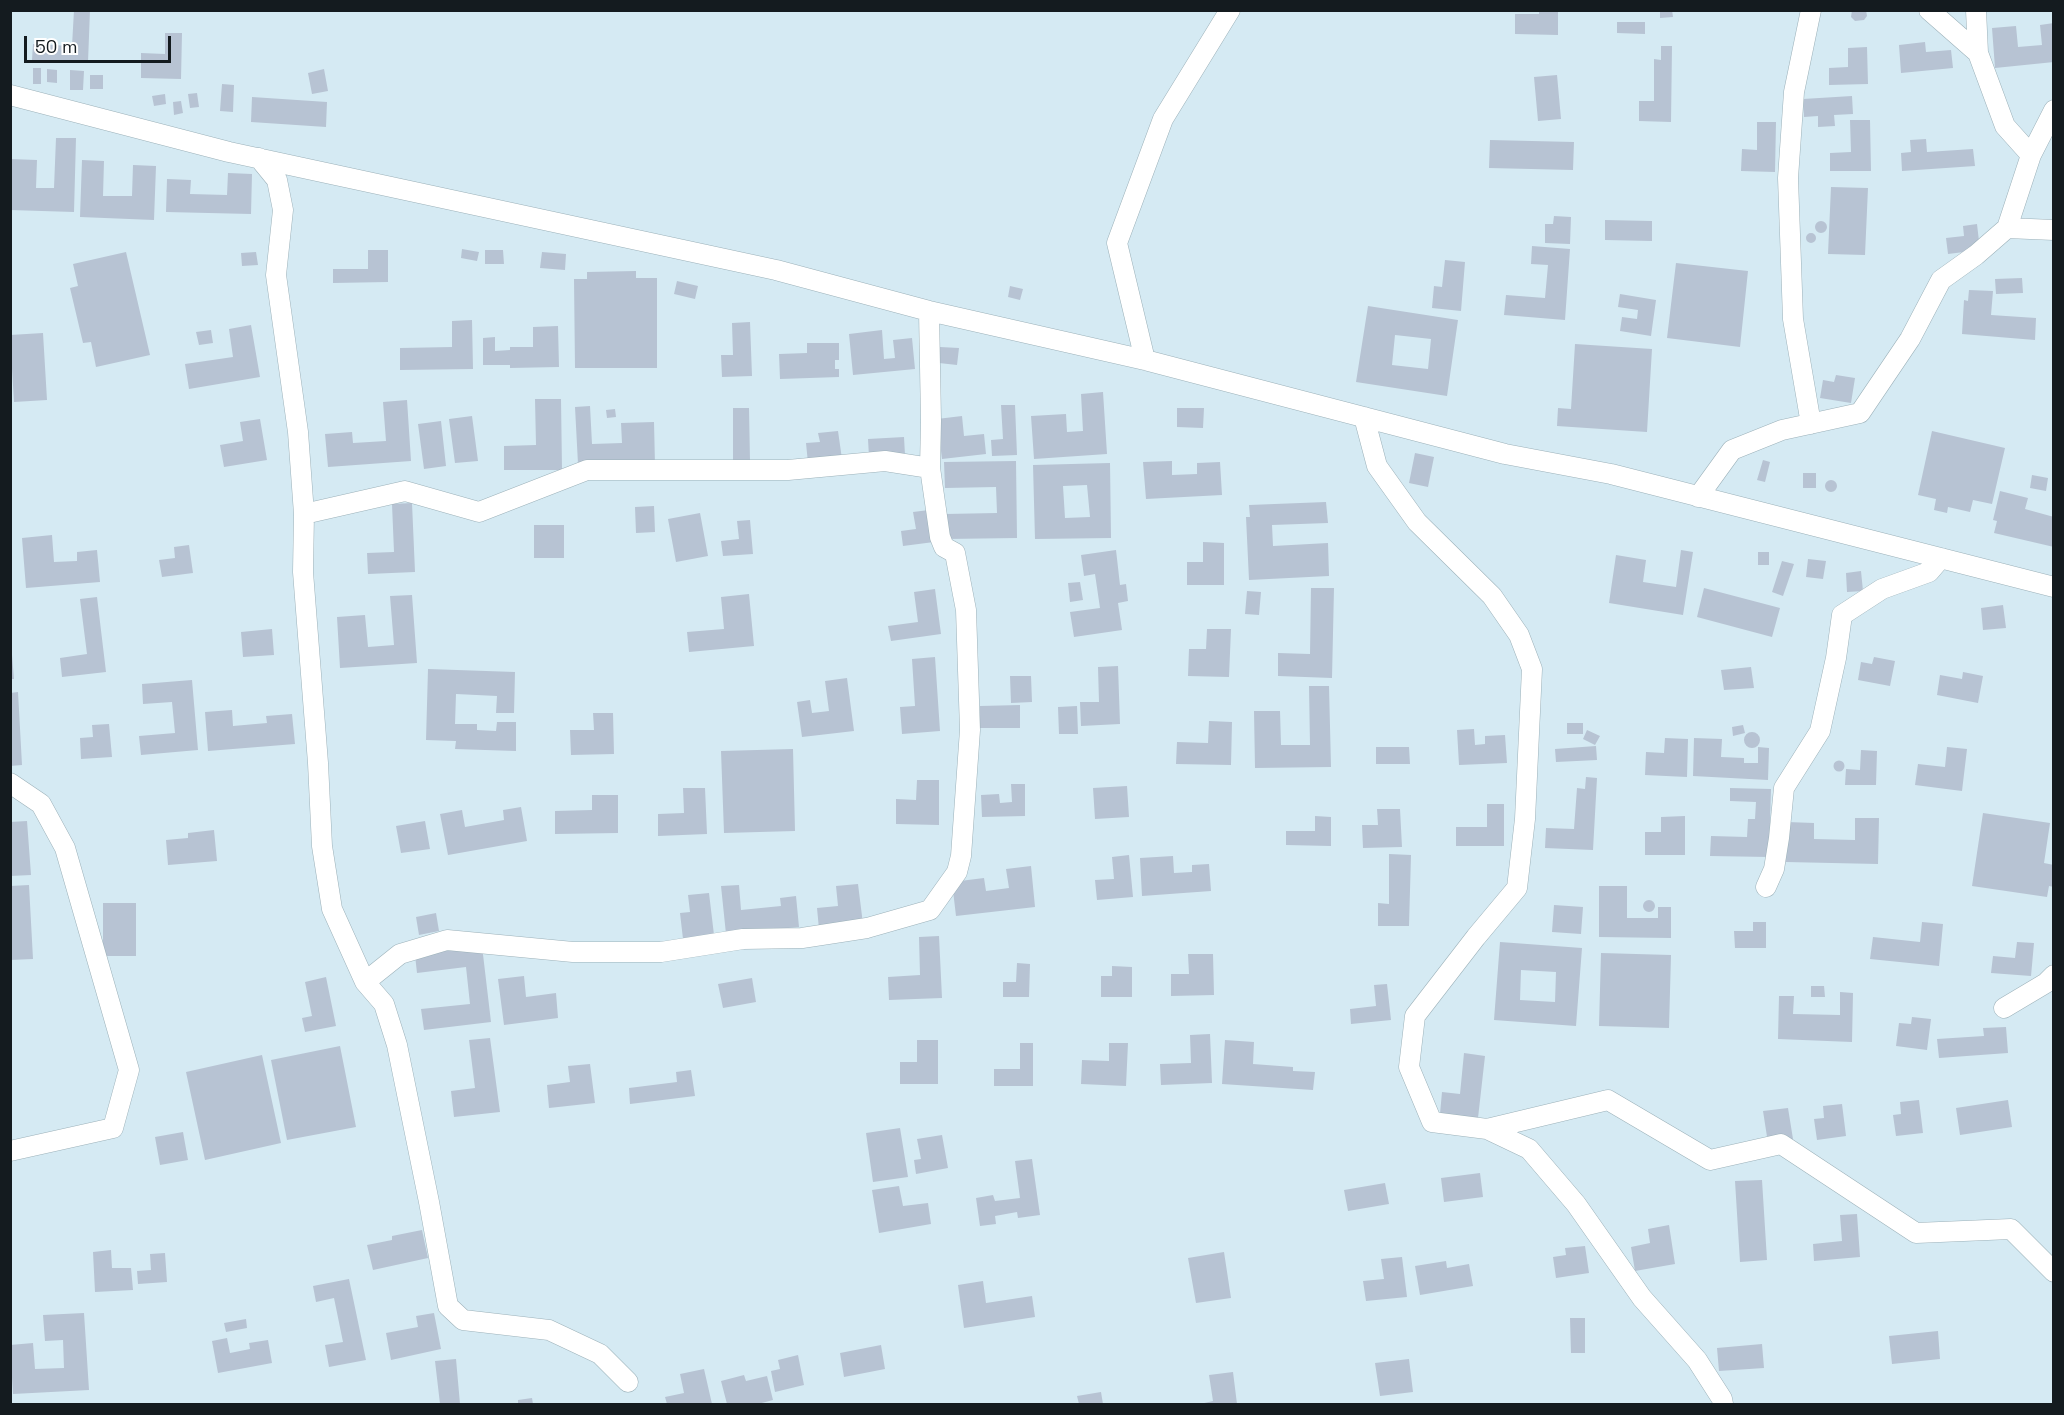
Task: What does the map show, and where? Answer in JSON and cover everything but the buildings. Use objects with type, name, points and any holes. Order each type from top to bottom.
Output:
[{"type":"street","points":[[1145,360],[1117,243],[1163,119],[1230,10]]},
{"type":"street","points":[[1810,424],[1793,319],[1788,178],[1794,92],[1811,10]]},
{"type":"street","points":[[1929,10],[1978,53]]},
{"type":"street","points":[[1976,10],[1978,53],[2004,126],[2031,155]]},
{"type":"street","points":[[10,94],[229,152],[549,223],[776,270],[928,311],[1145,360],[1505,454],[1611,474],[2054,587]]},
{"type":"street","points":[[1698,497],[1732,450],[1782,430],[1860,413],[1910,339],[1941,280],[1976,255],[2007,228],[2031,155],[2054,110]]},
{"type":"street","points":[[259,158],[277,180],[283,210],[276,274],[298,432],[304,514],[303,572],[322,846],[332,909],[365,982],[384,1004],[397,1046],[448,1306],[463,1320],[549,1330],[600,1354],[628,1382]]},
{"type":"street","points":[[2007,228],[2054,230]]},
{"type":"street","points":[[365,982],[400,954],[447,940],[573,952],[660,952],[743,939],[802,938],[867,928],[930,910],[957,872],[961,856],[970,730],[966,610],[955,553],[944,547],[940,537],[930,468],[928,311]]},
{"type":"street","points":[[1364,417],[1377,466],[1417,522],[1492,596],[1519,635],[1532,669],[1525,819],[1517,888],[1415,1016],[1409,1067],[1432,1122],[1486,1129],[1529,1149],[1576,1204],[1642,1298],[1697,1360],[1723,1404]]},
{"type":"street","points":[[304,514],[405,491],[479,513],[587,470],[788,470],[885,461],[930,468]]},
{"type":"street","points":[[1766,888],[1774,869],[1784,788],[1820,731],[1842,615],[1882,588],[1929,572],[1941,558]]},
{"type":"street","points":[[10,783],[41,804],[65,848],[129,1070],[113,1128],[10,1151]]},
{"type":"street","points":[[2004,1008],[2046,983],[2054,975]]},
{"type":"street","points":[[1486,1129],[1608,1100],[1710,1160],[1781,1144],[1916,1233],[2010,1229],[2054,1272]]}]
